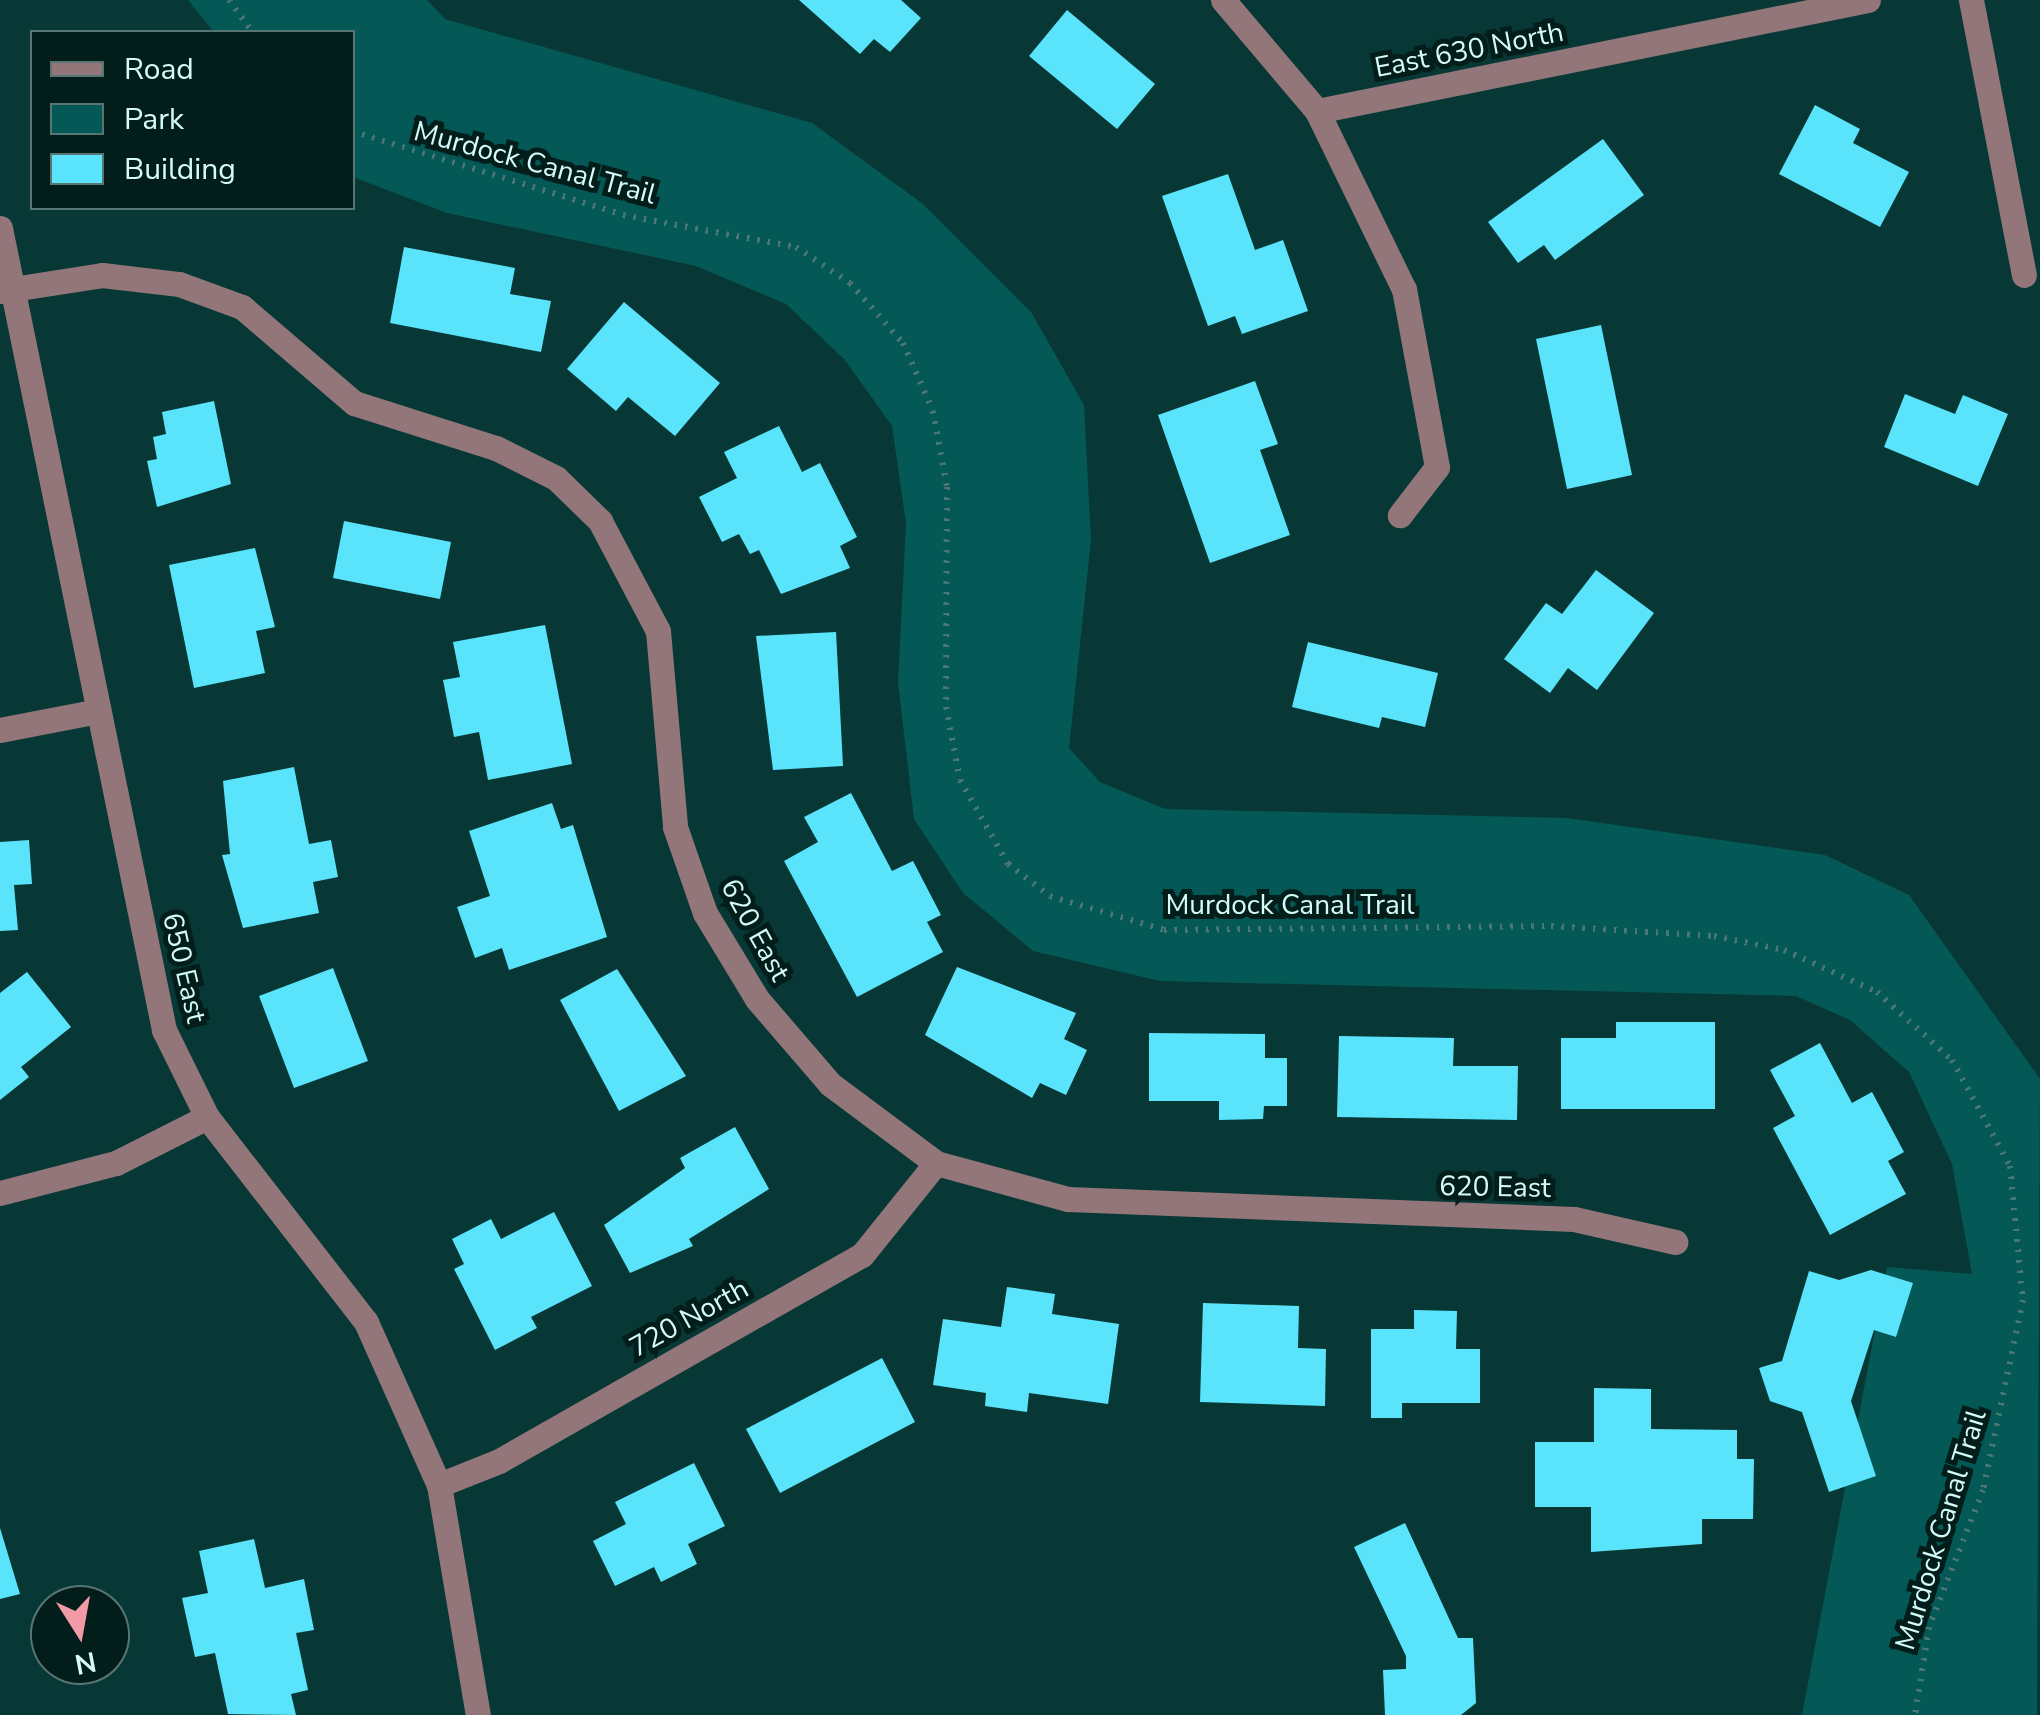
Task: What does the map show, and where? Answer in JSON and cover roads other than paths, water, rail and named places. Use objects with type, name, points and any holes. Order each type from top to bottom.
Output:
[{"type":"street","points":[[1223,0],[1317,111],[1404,289],[1437,466],[1400,514]]},
{"type":"street","name":"East 630 North","points":[[1317,111],[1868,0]]},
{"type":"street","points":[[1971,0],[2024,275]]},
{"type":"street","name":"650 East","points":[[0,228],[6,290],[164,1030],[207,1117],[366,1322],[439,1485],[478,1715]]},
{"type":"street","name":"620 East","points":[[6,290],[102,275],[179,284],[242,307],[354,403],[496,448],[556,478],[600,521],[658,631],[675,828],[705,913],[757,999],[830,1084],[936,1163],[1068,1199],[1574,1219],[1675,1242]]},
{"type":"street","points":[[0,730],[98,711]]},
{"type":"street","points":[[0,1193],[116,1163],[207,1117]]},
{"type":"street","name":"720 North","points":[[439,1485],[500,1461],[862,1255],[936,1163]]}]
